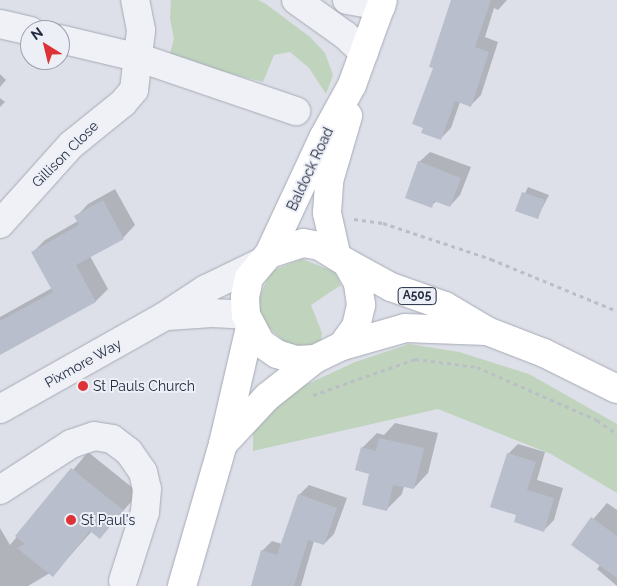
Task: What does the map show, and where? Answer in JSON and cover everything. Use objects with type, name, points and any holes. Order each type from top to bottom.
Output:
[{"type":"main road","name":"Baldock Road","points":[[264,258],[323,138],[352,85],[382,3]]},
{"type":"main road","name":"Baldock Road","points":[[341,258],[327,213],[329,181],[347,123],[352,85]]},
{"type":"main road","points":[[182,586],[223,444],[248,321],[245,296],[250,278],[264,258],[302,243],[320,246],[341,258],[358,282],[361,305],[356,327],[342,346],[315,359],[267,397],[223,444]]},
{"type":"main road","name":"A505","points":[[341,258],[391,287],[445,306],[487,331],[544,353],[617,389]]},
{"type":"main road","points":[[248,321],[261,343],[277,354],[296,360],[315,359]]},
{"type":"main road","name":"A505","points":[[342,346],[405,328],[487,331]]},
{"type":"street","name":"Gillison Close","points":[[0,224],[71,145],[123,103],[134,90],[140,58],[141,30],[135,0]]},
{"type":"street","points":[[296,0],[345,35],[364,54]]},
{"type":"street","points":[[347,0],[382,3]]},
{"type":"street","points":[[0,24],[20,29]]},
{"type":"street","points":[[70,40],[140,58],[296,110]]},
{"type":"street","name":"Pixmore Way","points":[[0,409],[165,316],[206,289],[264,258]]},
{"type":"street","name":"Pixmore Way","points":[[165,316],[212,312],[248,321]]},
{"type":"street","points":[[0,490],[71,444],[94,436],[112,439],[130,452],[143,472],[147,489],[145,512],[123,581]]},
{"type":"path","points":[[327,213],[383,223],[455,247],[617,311]]},
{"type":"path","points":[[309,397],[415,358],[477,367],[597,420],[617,434]]},
{"type":"green space","points":[[171,0],[258,0],[266,4],[310,37],[325,53],[333,75],[326,94],[309,68],[290,52],[274,55],[263,82],[169,57],[174,39],[170,18]]},
{"type":"green space","points":[[302,259],[335,272],[341,285],[311,305],[322,333],[320,347],[303,348],[285,342],[260,320],[257,302],[271,271]]},
{"type":"green space","points":[[409,344],[459,352],[529,374],[617,424],[617,493],[551,454],[438,409],[253,451],[253,419],[284,395],[355,362]]},
{"type":"building","points":[[451,0],[491,0],[475,47],[489,52],[471,107],[455,101],[441,140],[421,133],[423,128],[412,124],[433,68],[429,67]]},
{"type":"building","points":[[418,161],[461,178],[450,207],[434,201],[432,208],[405,198]]},
{"type":"building","points":[[522,192],[545,200],[538,219],[515,211]]},
{"type":"building","points":[[103,200],[124,239],[76,265],[96,302],[0,355],[0,321],[53,292],[31,252],[79,225],[74,216]]},
{"type":"building","points":[[379,438],[424,448],[414,489],[393,485],[387,511],[362,505],[369,474],[355,470],[361,447],[376,451]]},
{"type":"building","points":[[507,453],[536,462],[527,490],[554,498],[544,532],[514,522],[516,515],[490,507]]},
{"type":"building","name":"St Paul's","points":[[71,468],[123,510],[100,539],[90,531],[53,577],[17,548],[25,544],[15,536]]},
{"type":"building","points":[[298,494],[337,508],[324,545],[308,540],[294,586],[251,586],[261,550],[277,555]]},
{"type":"building","points":[[591,517],[617,536],[617,578],[571,545]]},
{"type":"place","name":"St Pauls Church","points":[[83,386]]},
{"type":"place","name":"St Paul's","points":[[71,520]]}]
